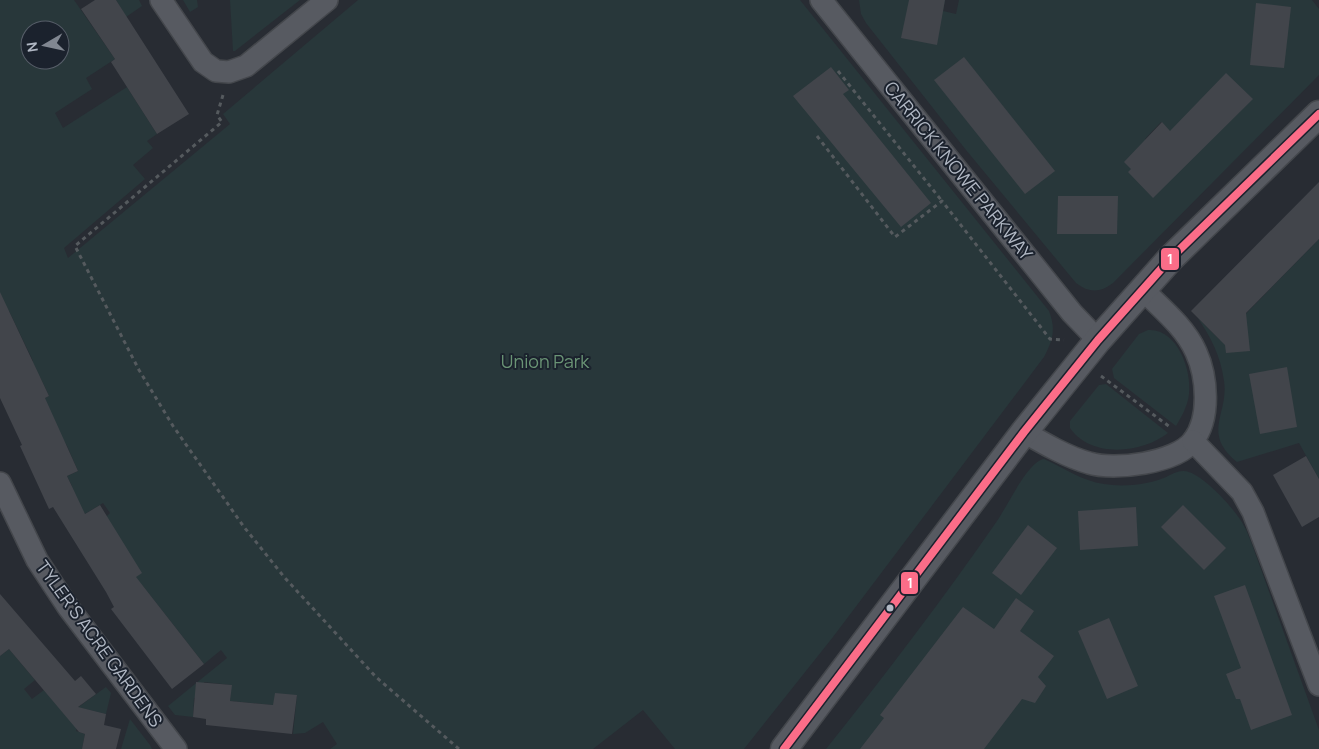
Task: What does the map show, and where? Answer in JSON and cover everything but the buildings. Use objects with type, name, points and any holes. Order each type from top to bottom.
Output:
[{"type":"street","points":[[161,0],[203,62],[216,71],[229,72],[246,66],[327,0]]},
{"type":"street","name":"CARRICK KNOWE PARKWAY","points":[[824,1],[1072,313],[1098,340]]},
{"type":"street","points":[[784,749],[1024,432],[1098,340],[1142,288],[1319,114]]},
{"type":"street","points":[[1024,432],[1088,463],[1115,467],[1153,461],[1171,455],[1193,441],[1201,423],[1205,399],[1204,382],[1198,358],[1180,327],[1142,288]]},
{"type":"street","points":[[1193,441],[1242,492],[1253,512],[1319,685]]},
{"type":"street","name":"TYLER'S ACRE GARDENS","points":[[0,483],[37,560],[68,607],[176,749]]},
{"type":"path","points":[[838,71],[1050,339],[1098,340]]},
{"type":"path","points":[[229,72],[217,115],[222,122],[75,246],[139,370],[173,426],[244,527],[285,578],[376,677],[459,749]]},
{"type":"path","points":[[817,136],[895,237],[942,201]]},
{"type":"path","points":[[1081,361],[1170,428]]},
{"type":"green space","name":"Union Park","points":[[0,0],[74,0],[115,59],[86,78],[92,89],[55,113],[63,128],[127,87],[157,134],[147,141],[153,148],[133,165],[145,179],[64,248],[68,258],[230,124],[223,114],[358,0],[800,0],[1049,311],[1053,329],[1050,345],[1044,357],[833,637],[744,749],[675,749],[643,710],[593,749],[330,749],[337,744],[323,722],[305,733],[293,734],[297,695],[273,705],[230,701],[231,685],[204,682],[202,698],[194,698],[193,717],[175,715],[168,706],[227,658],[221,650],[204,664],[142,585],[115,606],[107,516],[110,513],[103,503],[85,514],[64,489],[72,486],[67,476],[78,471],[67,446],[35,403],[49,396],[40,377],[26,384],[12,371],[33,361],[9,311],[0,315]]},
{"type":"green space","points":[[116,0],[139,0],[142,6],[126,17]]},
{"type":"green space","points":[[183,0],[197,0],[198,7],[190,12]]},
{"type":"green space","points":[[230,0],[300,0],[233,51]]},
{"type":"green space","points":[[859,0],[945,0],[943,11],[956,14],[959,0],[1312,0],[1319,9],[1319,75],[1113,283],[1104,289],[1094,291],[1085,289],[1076,283],[966,150],[866,23],[861,14]],"holes":[[[1162,122],[1153,147],[1145,139]]]},
{"type":"green space","points":[[1319,239],[1319,479],[1299,443],[1237,462],[1226,452],[1220,442],[1218,432],[1225,393],[1223,372],[1215,348],[1197,317],[1220,340]]},
{"type":"green space","points":[[1148,330],[1158,331],[1175,343],[1185,363],[1188,374],[1189,394],[1186,406],[1176,426],[1114,378],[1112,369],[1139,334]]},
{"type":"green space","points":[[1106,384],[1168,433],[1145,445],[1118,450],[1091,445],[1079,438],[1070,428],[1070,421],[1099,385]]},
{"type":"green space","points":[[1044,459],[1088,480],[1111,485],[1141,484],[1164,478],[1180,471],[1190,472],[1217,492],[1234,511],[1247,531],[1319,730],[1319,749],[826,749],[956,579],[997,521],[1031,468]]},
{"type":"green space","points":[[9,649],[35,680],[24,689],[32,699],[44,690],[66,716],[106,687],[111,693],[106,714],[81,708],[76,731],[85,734],[82,749],[0,749],[0,656]]},
{"type":"green space","points":[[130,719],[150,745],[152,749],[121,749]]},
{"type":"transit line","name":"1","points":[[784,749],[1024,432],[1098,340],[1170,259],[1319,114]]}]
